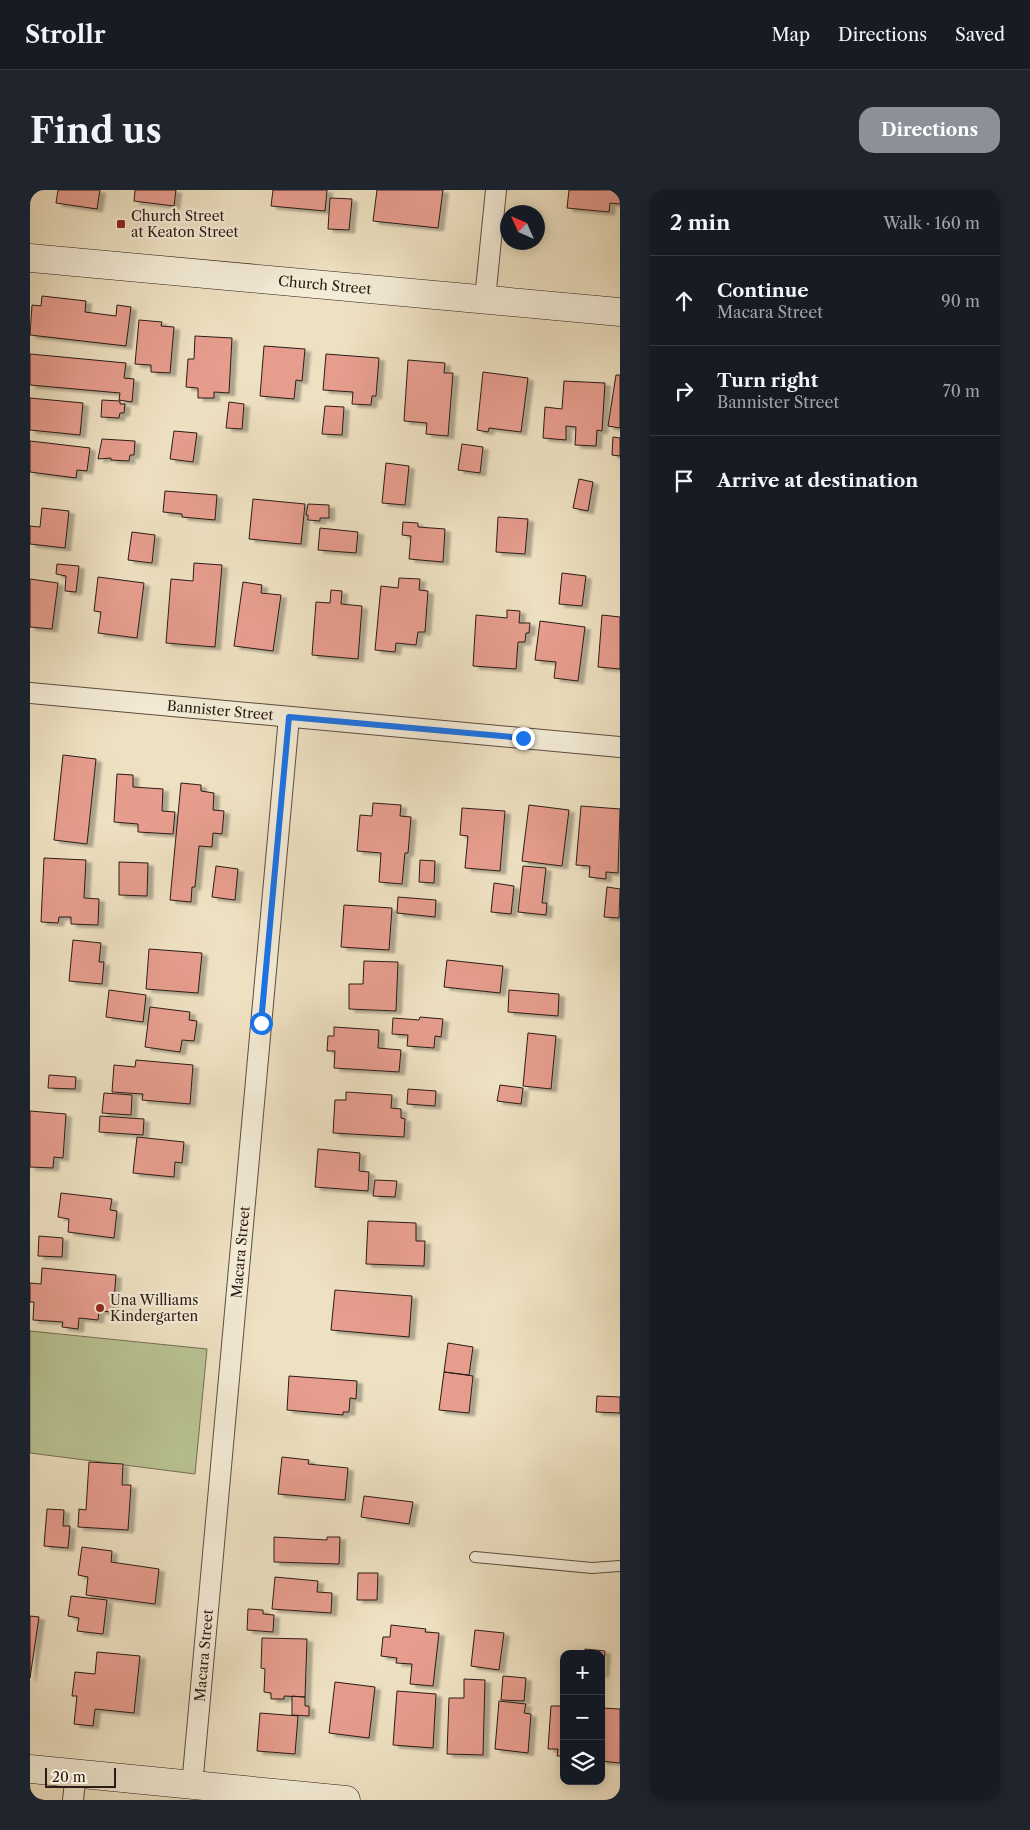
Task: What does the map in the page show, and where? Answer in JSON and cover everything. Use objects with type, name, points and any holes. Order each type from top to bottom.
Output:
[{"type":"street","points":[[485,300],[496,190]]},
{"type":"street","name":"Church Street","points":[[30,258],[620,312]]},
{"type":"street","name":"Bannister Street","points":[[30,693],[620,747]]},
{"type":"street","name":"Macara Street","points":[[192,1786],[289,717]]},
{"type":"street","points":[[30,1769],[346,1800]]},
{"type":"street","points":[[73,1800],[76,1773]]},
{"type":"lane","points":[[475,1557],[592,1568],[620,1566]]},
{"type":"green space","points":[[30,1331],[207,1349],[195,1474],[30,1453]]},
{"type":"building","points":[[58,190],[100,190],[97,209],[56,203]]},
{"type":"building","points":[[135,190],[176,190],[174,206],[134,201]]},
{"type":"building","points":[[273,190],[327,190],[325,211],[271,206]]},
{"type":"building","points":[[377,190],[443,190],[438,228],[373,221]]},
{"type":"building","points":[[569,190],[620,190],[620,204],[610,203],[609,212],[567,208]]},
{"type":"building","points":[[330,198],[352,199],[349,230],[328,229]]},
{"type":"building","points":[[42,296],[86,301],[85,312],[116,316],[117,305],[131,307],[126,346],[30,335],[32,305],[41,306]]},
{"type":"building","points":[[139,320],[162,322],[161,326],[174,327],[170,373],[151,372],[151,365],[135,364]]},
{"type":"building","points":[[195,336],[232,338],[229,393],[214,392],[214,398],[198,398],[198,388],[186,387],[188,359],[194,359]]},
{"type":"building","points":[[264,346],[305,349],[302,381],[296,380],[294,399],[260,396]]},
{"type":"building","points":[[30,354],[126,363],[124,378],[134,379],[132,402],[119,400],[120,393],[30,385]]},
{"type":"building","points":[[326,354],[379,358],[376,396],[372,396],[371,405],[352,404],[353,392],[323,390]]},
{"type":"building","points":[[408,360],[445,363],[444,373],[453,373],[448,436],[426,434],[427,423],[404,421]]},
{"type":"building","points":[[483,372],[528,378],[521,432],[489,428],[488,432],[477,430]]},
{"type":"building","points":[[616,375],[620,375],[620,428],[608,426]]},
{"type":"building","points":[[564,381],[605,383],[602,431],[597,430],[596,446],[575,445],[576,427],[566,426],[566,440],[543,438],[545,407],[562,409]]},
{"type":"building","points":[[30,398],[83,403],[80,435],[30,430]]},
{"type":"building","points":[[102,400],[120,401],[120,404],[125,404],[124,413],[120,413],[119,418],[101,417]]},
{"type":"building","points":[[229,402],[244,404],[242,429],[226,428]]},
{"type":"building","points":[[325,406],[344,407],[342,435],[322,434]]},
{"type":"building","points":[[174,431],[197,433],[193,462],[170,459]]},
{"type":"building","points":[[613,437],[620,438],[620,456],[612,455]]},
{"type":"building","points":[[102,439],[135,441],[134,455],[130,455],[129,461],[111,460],[111,458],[98,459]]},
{"type":"building","points":[[30,441],[90,448],[87,471],[77,470],[76,478],[30,472]]},
{"type":"building","points":[[462,444],[483,447],[480,473],[458,470]]},
{"type":"building","points":[[386,463],[409,466],[405,505],[382,503]]},
{"type":"building","points":[[579,479],[593,482],[588,511],[573,508]]},
{"type":"building","points":[[165,491],[217,495],[215,520],[182,517],[182,514],[163,512]]},
{"type":"building","points":[[253,499],[305,504],[301,544],[249,539]]},
{"type":"building","points":[[308,504],[329,505],[329,518],[320,518],[320,521],[308,520],[308,515],[306,515]]},
{"type":"building","points":[[42,508],[69,511],[65,548],[30,544],[30,526],[40,527]]},
{"type":"building","points":[[498,517],[528,519],[525,554],[496,552]]},
{"type":"building","points":[[403,522],[418,523],[418,527],[445,529],[443,562],[409,559],[411,536],[402,535]]},
{"type":"building","points":[[320,528],[358,532],[356,553],[318,550]]},
{"type":"building","points":[[132,532],[155,535],[152,563],[128,560]]},
{"type":"building","points":[[194,563],[222,565],[215,647],[166,643],[171,579],[193,581]]},
{"type":"building","points":[[57,564],[79,566],[76,592],[65,591],[66,576],[56,574]]},
{"type":"building","points":[[562,573],[586,576],[582,606],[559,604]]},
{"type":"building","points":[[98,577],[144,583],[137,638],[98,633],[101,612],[94,611]]},
{"type":"building","points":[[399,578],[420,579],[419,590],[428,591],[425,632],[418,632],[416,645],[396,643],[395,652],[375,650],[381,586],[398,588]]},
{"type":"building","points":[[30,579],[58,583],[52,629],[30,627]]},
{"type":"building","points":[[243,582],[262,585],[261,593],[281,595],[273,651],[234,646]]},
{"type":"building","points":[[331,590],[342,591],[341,604],[362,606],[358,659],[312,655],[316,602],[330,603]]},
{"type":"building","points":[[507,610],[520,611],[519,623],[530,623],[529,633],[526,633],[525,642],[518,642],[516,669],[473,666],[476,615],[507,618]]},
{"type":"building","points":[[602,615],[620,617],[620,669],[598,667]]},
{"type":"building","points":[[540,621],[585,627],[578,681],[554,678],[556,662],[535,660]]},
{"type":"building","points":[[63,755],[96,759],[87,844],[54,840]]},
{"type":"building","points":[[117,774],[133,775],[133,787],[163,789],[162,811],[175,812],[173,834],[138,832],[138,824],[114,822]]},
{"type":"building","points":[[181,783],[201,785],[201,791],[214,793],[213,810],[224,811],[222,834],[213,833],[212,847],[199,846],[195,887],[192,887],[191,902],[170,900]]},
{"type":"building","points":[[373,803],[401,805],[400,816],[411,817],[408,853],[405,853],[402,884],[379,882],[381,853],[357,851],[360,815],[372,816]]},
{"type":"building","points":[[529,805],[569,810],[562,866],[522,861]]},
{"type":"building","points":[[581,806],[620,809],[618,873],[606,872],[606,879],[589,877],[590,866],[576,865]]},
{"type":"building","points":[[462,808],[505,811],[500,871],[465,868],[468,836],[460,835]]},
{"type":"building","points":[[44,858],[86,860],[84,898],[99,899],[98,925],[71,924],[71,917],[59,917],[58,923],[41,922]]},
{"type":"building","points":[[420,860],[435,861],[434,883],[419,882]]},
{"type":"building","points":[[119,862],[148,863],[147,896],[119,895]]},
{"type":"building","points":[[216,866],[238,869],[235,900],[212,897]]},
{"type":"building","points":[[523,866],[546,868],[542,903],[547,903],[546,915],[518,912]]},
{"type":"building","points":[[494,883],[514,886],[511,914],[491,912]]},
{"type":"building","points":[[607,887],[620,889],[619,918],[604,917]]},
{"type":"building","points":[[398,897],[436,900],[435,917],[397,913]]},
{"type":"building","points":[[344,905],[392,908],[389,950],[341,947]]},
{"type":"building","points":[[73,940],[101,943],[99,962],[104,962],[102,984],[69,981]]},
{"type":"building","points":[[149,949],[202,953],[198,993],[146,989]]},
{"type":"building","points":[[447,960],[503,966],[500,993],[444,987]]},
{"type":"building","points":[[364,961],[398,962],[396,1011],[349,1009],[349,984],[363,984]]},
{"type":"building","points":[[109,990],[146,995],[143,1022],[106,1017]]},
{"type":"building","points":[[509,990],[559,994],[558,1016],[508,1012]]},
{"type":"building","points":[[150,1007],[190,1012],[189,1020],[197,1021],[194,1041],[182,1040],[180,1052],[145,1047]]},
{"type":"building","points":[[420,1017],[443,1019],[441,1037],[435,1036],[434,1048],[407,1046],[408,1035],[392,1034],[393,1018],[419,1020]]},
{"type":"building","points":[[334,1027],[379,1030],[378,1048],[401,1050],[399,1072],[334,1068],[335,1051],[327,1051],[328,1036],[334,1036]]},
{"type":"building","points":[[528,1033],[556,1036],[551,1089],[523,1086]]},
{"type":"building","points":[[136,1060],[193,1065],[190,1104],[142,1100],[143,1094],[112,1092],[114,1065],[135,1067]]},
{"type":"building","points":[[49,1075],[76,1077],[75,1089],[48,1088]]},
{"type":"building","points":[[500,1085],[523,1088],[521,1104],[497,1101]]},
{"type":"building","points":[[408,1089],[436,1091],[435,1106],[407,1104]]},
{"type":"building","points":[[346,1092],[392,1095],[391,1108],[401,1109],[401,1118],[405,1119],[404,1137],[333,1133],[335,1100],[346,1100]]},
{"type":"building","points":[[104,1093],[132,1095],[131,1115],[102,1113]]},
{"type":"building","points":[[30,1111],[66,1114],[63,1158],[54,1157],[53,1168],[30,1167]]},
{"type":"building","points":[[100,1116],[144,1119],[143,1135],[99,1132]]},
{"type":"building","points":[[137,1137],[184,1142],[182,1163],[175,1162],[174,1177],[133,1173]]},
{"type":"building","points":[[318,1149],[360,1153],[359,1171],[369,1172],[368,1191],[315,1187]]},
{"type":"building","points":[[375,1180],[397,1181],[395,1197],[373,1196]]},
{"type":"building","points":[[61,1193],[112,1199],[110,1210],[117,1211],[114,1238],[68,1232],[69,1219],[58,1217]]},
{"type":"building","points":[[368,1221],[416,1223],[416,1241],[425,1241],[424,1266],[366,1264]]},
{"type":"building","points":[[39,1236],[63,1238],[62,1257],[38,1256]]},
{"type":"building","points":[[42,1268],[116,1275],[113,1312],[99,1311],[98,1320],[79,1318],[78,1329],[62,1327],[63,1322],[33,1320],[34,1302],[30,1302],[30,1283],[41,1284]]},
{"type":"building","points":[[335,1290],[412,1296],[409,1337],[331,1330]]},
{"type":"building","points":[[448,1343],[473,1347],[469,1375],[444,1372]]},
{"type":"building","points":[[444,1372],[473,1376],[469,1413],[439,1410]]},
{"type":"building","points":[[289,1376],[357,1381],[356,1399],[350,1398],[349,1412],[343,1412],[343,1415],[287,1410]]},
{"type":"building","points":[[597,1396],[620,1397],[620,1413],[596,1412]]},
{"type":"building","points":[[282,1457],[309,1460],[308,1464],[348,1468],[345,1500],[278,1494]]},
{"type":"building","points":[[89,1462],[123,1464],[122,1485],[131,1485],[128,1530],[78,1527],[79,1509],[86,1510]]},
{"type":"building","points":[[364,1496],[413,1502],[409,1524],[361,1517]]},
{"type":"building","points":[[47,1509],[64,1510],[63,1526],[70,1526],[68,1548],[44,1546]]},
{"type":"building","points":[[274,1537],[327,1540],[327,1537],[340,1537],[339,1564],[274,1562]]},
{"type":"building","points":[[82,1547],[112,1551],[111,1562],[159,1569],[155,1604],[86,1595],[88,1577],[78,1575]]},
{"type":"building","points":[[358,1573],[378,1573],[377,1600],[357,1600]]},
{"type":"building","points":[[275,1577],[318,1581],[317,1592],[332,1593],[331,1613],[272,1609]]},
{"type":"building","points":[[71,1596],[107,1600],[103,1634],[77,1631],[79,1618],[68,1616]]},
{"type":"building","points":[[248,1609],[263,1610],[263,1614],[274,1615],[273,1632],[247,1630]]},
{"type":"building","points":[[30,1616],[39,1617],[30,1678]]},
{"type":"building","points":[[391,1625],[426,1629],[425,1632],[439,1633],[433,1686],[410,1684],[412,1664],[396,1663],[397,1658],[381,1656],[383,1637],[390,1637]]},
{"type":"building","points":[[475,1630],[504,1633],[499,1670],[471,1666]]},
{"type":"building","points":[[262,1638],[307,1639],[305,1697],[284,1696],[284,1699],[271,1699],[271,1693],[264,1692],[265,1669],[261,1668]]},
{"type":"building","points":[[97,1652],[140,1656],[134,1713],[95,1709],[93,1726],[74,1724],[77,1696],[72,1696],[75,1672],[95,1674]]},
{"type":"building","points":[[503,1676],[526,1678],[524,1701],[501,1700]]},
{"type":"building","points":[[464,1679],[485,1680],[483,1755],[447,1754],[449,1698],[464,1698]]},
{"type":"building","points":[[335,1682],[375,1687],[369,1738],[329,1733]]},
{"type":"building","points":[[397,1691],[436,1694],[433,1748],[393,1745]]},
{"type":"building","points":[[292,1696],[305,1697],[305,1706],[309,1706],[309,1716],[292,1715]]},
{"type":"building","points":[[499,1701],[526,1704],[524,1713],[531,1714],[528,1753],[495,1749]]},
{"type":"building","points":[[551,1706],[560,1706],[560,1756],[557,1756],[558,1749],[548,1749]]},
{"type":"building","points":[[605,1708],[620,1709],[620,1763],[605,1761]]},
{"type":"building","points":[[260,1713],[298,1716],[295,1754],[257,1751]]},
{"type":"place","name":"Church Street at Keaton Street","points":[[121,224]]},
{"type":"place","name":"Una Williams Kindergarten","points":[[100,1308]]},
{"type":"route","points":[[261,1023],[289,717],[523,738]]}]
